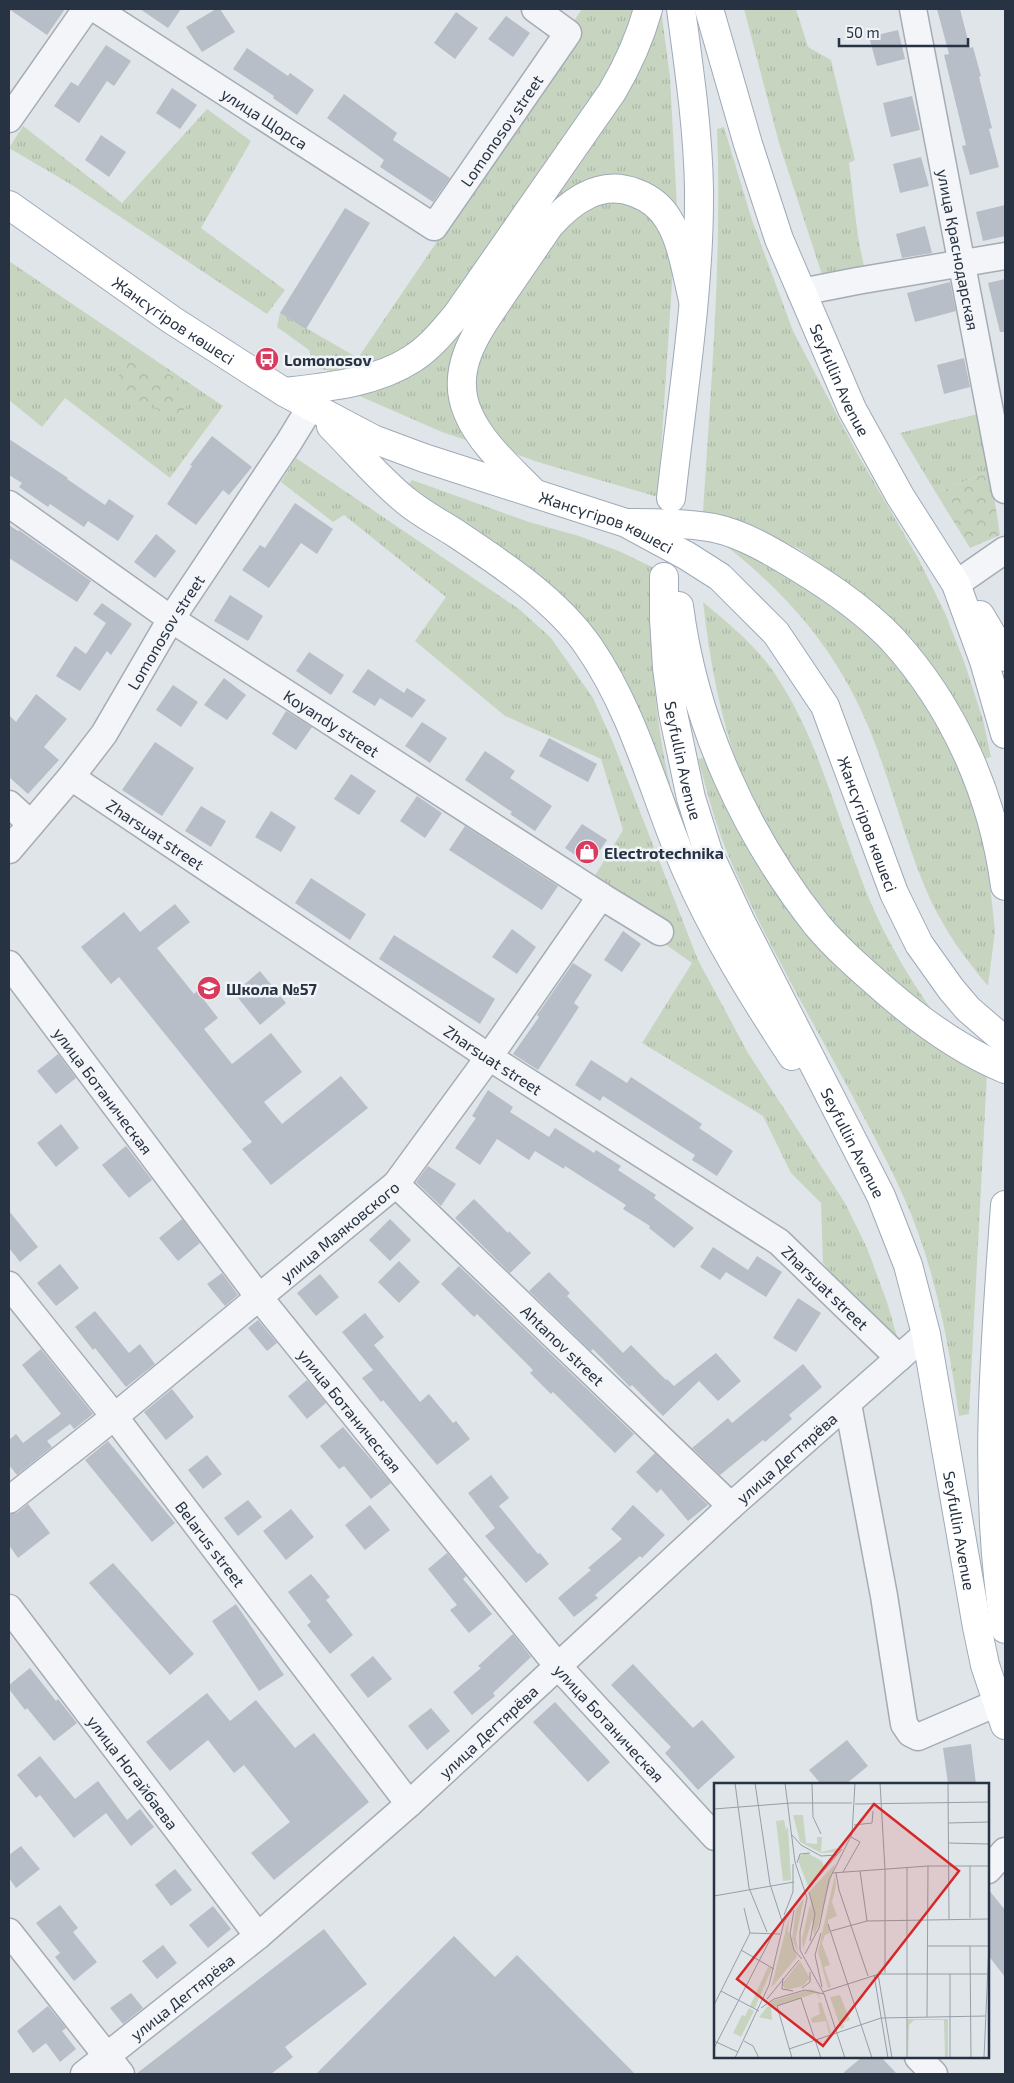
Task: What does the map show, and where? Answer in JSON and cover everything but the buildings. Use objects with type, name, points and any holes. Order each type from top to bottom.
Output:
[{"type":"main road","points":[[284,392],[325,387],[366,379],[389,372],[413,358],[436,340],[456,316],[612,92],[625,70],[648,9]]},
{"type":"main road","points":[[671,498],[693,300],[699,191],[697,143],[681,9]]},
{"type":"main road","name":"Seyfullin Avenue","points":[[709,9],[753,161],[779,239],[852,409],[900,496],[956,584],[984,661],[1005,734]]},
{"type":"main road","points":[[534,493],[484,440],[476,428],[463,399],[461,382],[464,364],[477,332],[549,226],[561,212],[588,193],[616,188],[644,196],[656,205],[671,225],[693,300]]},
{"type":"main road","name":"Жансүгіров көшесі","points":[[9,205],[172,320],[284,392],[310,406],[374,439],[424,458],[626,523],[687,556],[720,577],[776,634],[826,706],[894,893],[919,944],[951,989],[968,1009],[1005,1041]]},
{"type":"main road","points":[[310,406],[405,500],[484,552],[544,599],[564,617],[589,647],[608,677],[626,712],[686,868],[724,947],[766,1017],[870,1175]]},
{"type":"main road","points":[[626,523],[654,523],[714,528],[764,547],[852,603],[891,638],[920,673],[960,737],[975,771],[989,812],[1005,886]]},
{"type":"main road","name":"Seyfullin Avenue","points":[[1001,1714],[985,1665],[977,1627],[926,1334],[900,1241],[890,1214],[721,882],[699,826],[673,713],[666,648],[671,583],[704,718],[743,809],[773,863],[818,926],[860,969],[908,1010],[945,1036],[980,1058],[1005,1068]]},
{"type":"main road","points":[[956,584],[982,619],[1005,657]]},
{"type":"main road","name":"Seyfullin Avenue","points":[[1005,1206],[994,1362],[992,1518],[999,1591],[1005,1629]]},
{"type":"main road","points":[[1000,1283],[1005,1316]]},
{"type":"main road","points":[[992,1518],[1000,1489],[1005,1479]]},
{"type":"street","points":[[9,118],[86,9]]},
{"type":"street","name":"улица Щорса","points":[[96,9],[434,228]]},
{"type":"street","name":"Lomonosov street","points":[[434,228],[568,33],[535,9]]},
{"type":"street","name":"улица Краснодарская","points":[[912,9],[1005,490]]},
{"type":"street","points":[[801,292],[1005,256]]},
{"type":"street","name":"Lomonosov street","points":[[9,850],[71,777],[104,734],[171,619],[289,442],[310,406]]},
{"type":"street","name":"Koyandy street","points":[[9,504],[171,619],[660,932]]},
{"type":"street","points":[[956,584],[1005,550]]},
{"type":"street","name":"Zharsuat street","points":[[71,777],[489,1057],[779,1242],[899,1358]]},
{"type":"street","points":[[9,804],[31,824]]},
{"type":"street","name":"улица Маяковского","points":[[9,1500],[396,1184],[489,1057],[601,896]]},
{"type":"street","name":"улица Ботаническая","points":[[9,964],[258,1296],[557,1665],[714,1836]]},
{"type":"street","name":"Ahtanov street","points":[[396,1184],[731,1506]]},
{"type":"street","name":"Belarus street","points":[[9,1285],[114,1416],[409,1804]]},
{"type":"street","name":"улица Дегтярёва","points":[[84,2074],[114,2065],[409,1804],[731,1506],[926,1334]]},
{"type":"street","points":[[848,1404],[884,1596],[904,1724],[910,1733],[918,1737],[1001,1714]]},
{"type":"street","name":"улица Ногайбаева","points":[[9,1608],[258,1936]]},
{"type":"street","points":[[989,1869],[1005,1850]]},
{"type":"street","points":[[9,1932],[114,2065]]},
{"type":"street","points":[[919,2058],[934,2074]]},
{"type":"green space","points":[[582,9],[639,9],[630,44],[416,350],[341,374],[314,367],[309,350],[277,327],[280,313],[358,358],[577,35],[572,24]]},
{"type":"green space","points":[[661,9],[670,77],[677,208],[663,194],[656,190],[640,184],[612,178],[471,323],[475,443],[442,432],[348,391],[471,312],[578,166],[602,129]]},
{"type":"green space","points":[[744,9],[796,9],[808,47],[831,60],[855,160],[849,163],[857,230],[865,270],[824,281],[779,143]]},
{"type":"green space","points":[[207,109],[251,141],[201,228],[285,290],[267,314],[72,185],[9,148],[23,126],[122,203]]},
{"type":"green space","points":[[724,127],[751,217],[793,331],[858,455],[918,558],[945,613],[965,664],[983,720],[991,757],[981,760],[856,591],[799,549],[765,533],[703,512],[717,273],[717,129]]},
{"type":"green space","points":[[613,200],[648,208],[674,253],[658,497],[541,463],[521,456],[503,446],[486,420],[477,400],[474,381],[483,345],[493,327],[565,228],[584,211],[594,205]]},
{"type":"green space","points":[[9,261],[223,406],[170,478],[65,398],[42,427],[9,400]]},
{"type":"green space","points":[[127,361],[144,363],[155,373],[163,370],[173,377],[173,382],[185,395],[187,404],[185,409],[179,415],[165,416],[153,405],[142,403],[133,393],[127,391],[118,381],[120,372]]},
{"type":"green space","points":[[982,413],[990,471],[936,493],[900,433]]},
{"type":"green space","points":[[296,458],[519,609],[551,638],[593,698],[612,740],[698,960],[748,1053],[845,1203],[867,1248],[887,1302],[898,1340],[891,1342],[823,1263],[821,1203],[791,1173],[763,1116],[642,1043],[692,963],[665,944],[668,931],[594,877],[623,830],[601,759],[505,716],[415,641],[446,597],[344,515],[333,522],[281,482]]},
{"type":"green space","points":[[990,471],[1000,535],[970,548],[936,493]]},
{"type":"green space","points":[[412,480],[529,522],[579,536],[621,552],[654,568],[652,630],[655,693],[664,755],[678,816],[601,652],[404,490]]},
{"type":"green space","points":[[720,541],[767,561],[844,610],[897,662],[948,741],[978,816],[987,858],[995,931],[988,986],[957,945],[931,901],[921,879],[874,741],[852,692],[837,667],[804,621],[785,600],[765,579]]},
{"type":"green space","points":[[703,602],[758,652],[788,694],[822,769],[866,893],[904,967],[938,1019],[889,981],[840,932],[802,886],[770,835],[744,782],[729,738],[713,670]]},
{"type":"green space","points":[[709,757],[749,844],[987,1074],[969,1414],[959,1416],[941,1313],[928,1263],[911,1214],[883,1154],[775,952],[732,864],[717,825],[698,759]]},
{"type":"place","name":"Lomonosov","points":[[267,359]]},
{"type":"place","name":"Electrotechnika","points":[[587,852]]},
{"type":"place","name":"Школа №57","points":[[209,988]]}]
